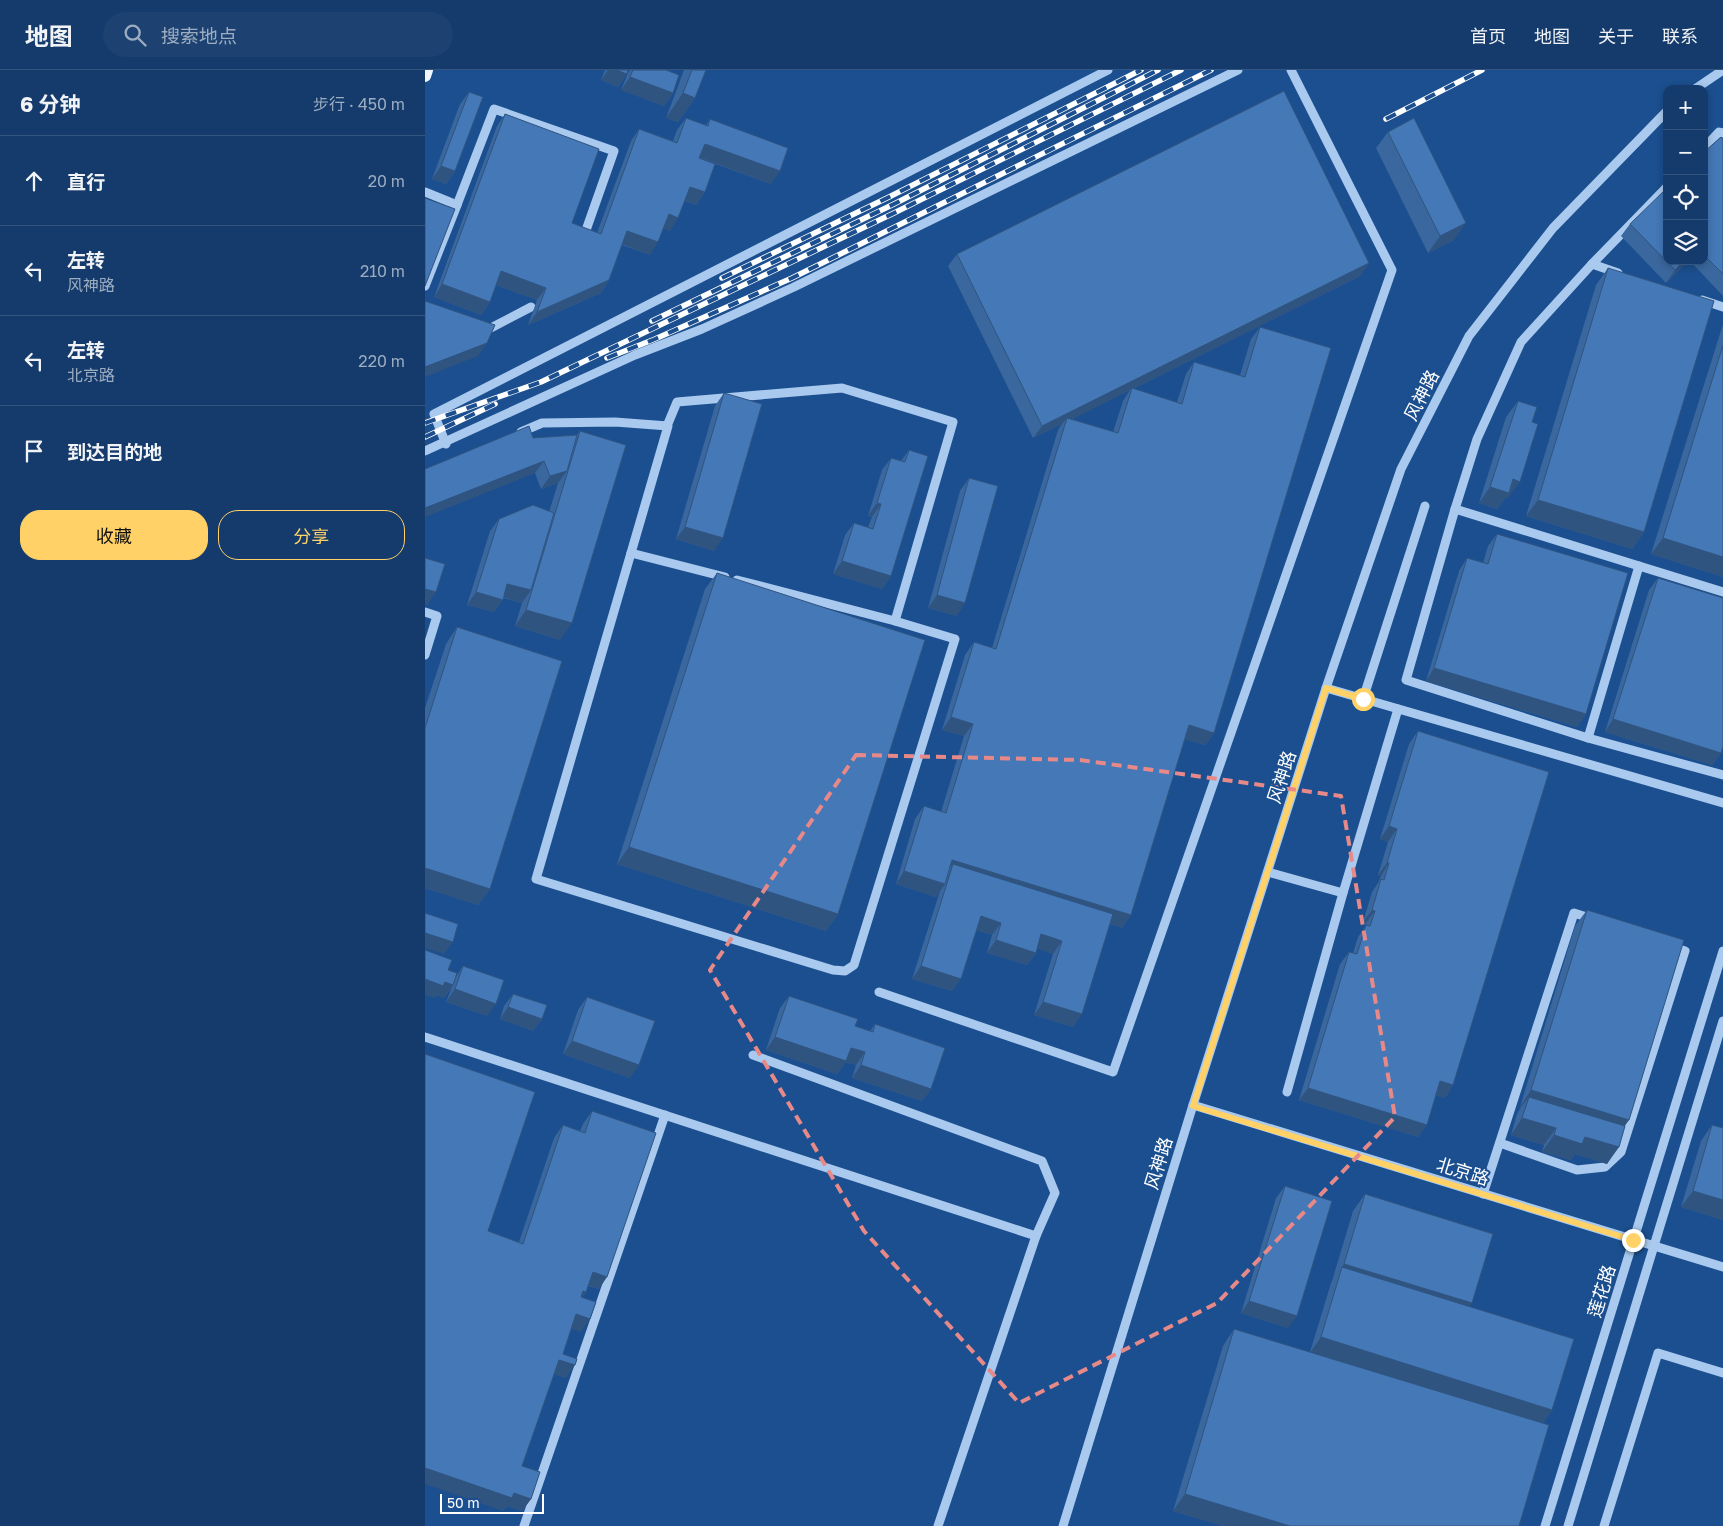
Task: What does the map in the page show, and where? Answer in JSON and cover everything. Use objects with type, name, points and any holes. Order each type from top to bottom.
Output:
[{"type":"main road","points":[[425,76],[427,70]]},
{"type":"street","points":[[446,444],[433,414],[1108,70]]},
{"type":"street","points":[[425,452],[446,444],[635,355],[702,329],[794,287],[1238,70]]},
{"type":"street","points":[[879,992],[1113,1072],[1392,270],[1291,70]]},
{"type":"street","points":[[1701,85],[1723,70]]},
{"type":"street","points":[[425,286],[495,109],[614,151],[585,233]]},
{"type":"street","name":"风神路","points":[[1063,1526],[1193,1106],[1326,688],[1401,469],[1469,336],[1553,228],[1663,115]]},
{"type":"street","points":[[1708,144],[1719,132],[1723,133]]},
{"type":"street","points":[[1663,190],[1521,342],[1477,439],[1406,680],[1588,738],[1723,774]]},
{"type":"street","points":[[425,192],[457,205]]},
{"type":"street","points":[[1592,264],[1629,276]]},
{"type":"street","points":[[1695,298],[1723,307]]},
{"type":"street","points":[[477,327],[485,331],[531,307]]},
{"type":"street","points":[[631,553],[895,620],[955,639],[854,965],[845,971],[833,970],[536,879],[667,426],[677,402],[842,388],[953,422],[895,620]]},
{"type":"street","points":[[515,434],[542,423],[615,422],[667,426]]},
{"type":"street","points":[[1363,699],[1425,506]]},
{"type":"street","points":[[1455,509],[1723,592]]},
{"type":"street","points":[[1588,738],[1639,566]]},
{"type":"street","points":[[425,612],[437,616],[425,655]]},
{"type":"street","points":[[1326,688],[1723,803]]},
{"type":"street","points":[[1287,1092],[1343,893],[1398,709]]},
{"type":"street","points":[[1268,872],[1343,893]]},
{"type":"street","points":[[1483,1194],[1575,913],[1602,922]]},
{"type":"street","points":[[1500,1143],[1577,1170],[1605,1167],[1621,1152],[1685,951],[1658,942]]},
{"type":"street","name":"莲花路","points":[[1545,1526],[1723,951]]},
{"type":"street","name":"莲花路","points":[[1568,1526],[1723,1021]]},
{"type":"street","points":[[425,1037],[1036,1236]]},
{"type":"street","points":[[753,1055],[1042,1162],[1055,1193],[1036,1236],[938,1526]]},
{"type":"street","name":"北京路","points":[[1193,1106],[1723,1267]]},
{"type":"street","points":[[524,1526],[665,1115]]},
{"type":"street","points":[[1604,1526],[1657,1353],[1723,1373]]},
{"type":"highlighted area","points":[[856,755],[1080,760],[1341,796],[1395,1117],[1217,1303],[1019,1403],[864,1231],[710,970]]},
{"type":"building","points":[[616,70],[628,70],[627,74]]},
{"type":"building","points":[[633,70],[666,70],[679,75],[673,93],[630,77]]},
{"type":"building","points":[[692,70],[706,70],[695,98],[683,93]]},
{"type":"building","points":[[1284,91],[1369,263],[1042,426],[957,254]]},
{"type":"building","points":[[469,92],[483,97],[455,171],[441,166]]},
{"type":"building","points":[[505,114],[599,149],[572,223],[601,234],[639,129],[677,143],[686,118],[708,126],[710,119],[788,148],[780,171],[705,144],[699,158],[715,164],[705,192],[690,187],[678,218],[669,214],[658,242],[627,231],[609,280],[537,312],[546,288],[501,271],[490,302],[442,284]]},
{"type":"building","points":[[1414,118],[1466,223],[1440,236],[1388,132]]},
{"type":"building","points":[[1721,137],[1723,139],[1723,274],[1708,259],[1708,148]]},
{"type":"building","points":[[1663,192],[1663,258],[1630,224]]},
{"type":"building","points":[[425,198],[455,209],[425,286]]},
{"type":"building","points":[[1670,265],[1680,265],[1675,270]]},
{"type":"building","points":[[1608,268],[1714,301],[1644,532],[1538,500]]},
{"type":"building","points":[[425,301],[495,325],[487,343],[425,367]]},
{"type":"building","points":[[1260,327],[1331,348],[1214,733],[1189,725],[1131,915],[952,860],[945,884],[904,871],[924,806],[946,813],[973,724],[951,717],[974,642],[996,649],[1067,418],[1118,433],[1132,388],[1182,404],[1194,362],[1245,377]]},
{"type":"building","points":[[1723,345],[1723,557],[1663,538]]},
{"type":"building","points":[[724,393],[762,404],[723,538],[685,527]]},
{"type":"building","points":[[1518,401],[1537,407],[1532,422],[1538,424],[1520,482],[1513,479],[1509,493],[1490,487]]},
{"type":"building","points":[[529,426],[533,438],[577,435],[567,471],[550,476],[544,461],[425,508],[425,469]]},
{"type":"building","points":[[580,431],[626,445],[572,623],[526,610]]},
{"type":"building","points":[[909,450],[928,456],[891,576],[842,561],[854,523],[873,529],[881,504],[877,503],[891,458],[905,462]]},
{"type":"building","points":[[969,478],[998,486],[965,603],[937,595]]},
{"type":"building","points":[[533,505],[554,513],[531,590],[507,584],[503,600],[476,592],[499,519]]},
{"type":"building","points":[[1497,534],[1628,573],[1586,714],[1434,668],[1467,558],[1488,564]]},
{"type":"building","points":[[425,558],[445,564],[436,592],[425,589]]},
{"type":"building","points":[[717,573],[925,640],[838,914],[629,847]]},
{"type":"building","points":[[1658,578],[1723,598],[1723,746],[1721,753],[1613,719]]},
{"type":"building","points":[[457,627],[562,661],[490,889],[425,868],[425,728]]},
{"type":"building","points":[[1418,731],[1549,772],[1453,1085],[1440,1081],[1427,1125],[1308,1088],[1349,952],[1357,954],[1366,925],[1370,926],[1375,911],[1372,910],[1381,879],[1384,880],[1397,829],[1389,826]]},
{"type":"building","points":[[953,864],[1113,914],[1082,1014],[1043,1002],[1062,941],[1041,934],[1036,953],[996,940],[1001,923],[981,916],[961,979],[921,966]]},
{"type":"building","points":[[1587,910],[1684,940],[1629,1120],[1531,1090]]},
{"type":"building","points":[[425,913],[458,924],[453,942],[425,933]]},
{"type":"building","points":[[425,950],[452,960],[448,970],[457,973],[453,985],[445,982],[443,986],[425,979]]},
{"type":"building","points":[[463,966],[504,980],[496,1004],[455,989]]},
{"type":"building","points":[[513,994],[547,1005],[542,1019],[508,1007]]},
{"type":"building","points":[[789,996],[858,1019],[855,1026],[873,1032],[875,1024],[945,1048],[931,1089],[861,1065],[865,1052],[851,1048],[846,1061],[775,1037]]},
{"type":"building","points":[[587,997],[655,1021],[639,1065],[572,1041]]},
{"type":"building","points":[[425,1054],[535,1092],[488,1231],[523,1244],[563,1125],[585,1133],[592,1111],[656,1133],[607,1277],[593,1272],[586,1292],[583,1291],[581,1297],[596,1302],[590,1319],[576,1314],[563,1354],[577,1359],[575,1365],[559,1360],[522,1466],[540,1472],[531,1499],[514,1493],[512,1498],[425,1468]]},
{"type":"building","points":[[1529,1097],[1625,1126],[1619,1147],[1585,1137],[1582,1144],[1554,1135],[1556,1128],[1522,1118]]},
{"type":"building","points":[[1712,1125],[1723,1128],[1723,1200],[1693,1191]]},
{"type":"building","points":[[1285,1186],[1332,1201],[1297,1316],[1249,1301]]},
{"type":"building","points":[[1365,1194],[1493,1234],[1472,1303],[1344,1264]]},
{"type":"building","points":[[1342,1267],[1574,1339],[1552,1410],[1321,1337]]},
{"type":"building","points":[[1234,1329],[1549,1425],[1519,1526],[1290,1526],[1185,1494]]},
{"type":"railway","points":[[722,278],[889,197],[1141,70]]},
{"type":"railway","points":[[652,321],[894,204],[1158,70]]},
{"type":"railway","points":[[425,423],[541,382],[894,213],[1181,70]]},
{"type":"railway","points":[[607,358],[655,339],[792,278],[1211,70]]},
{"type":"railway","points":[[1386,119],[1482,70]]},
{"type":"railway","points":[[425,437],[495,404]]},
{"type":"route","points":[[1363,699],[1326,688],[1193,1106],[1633,1240]]}]
